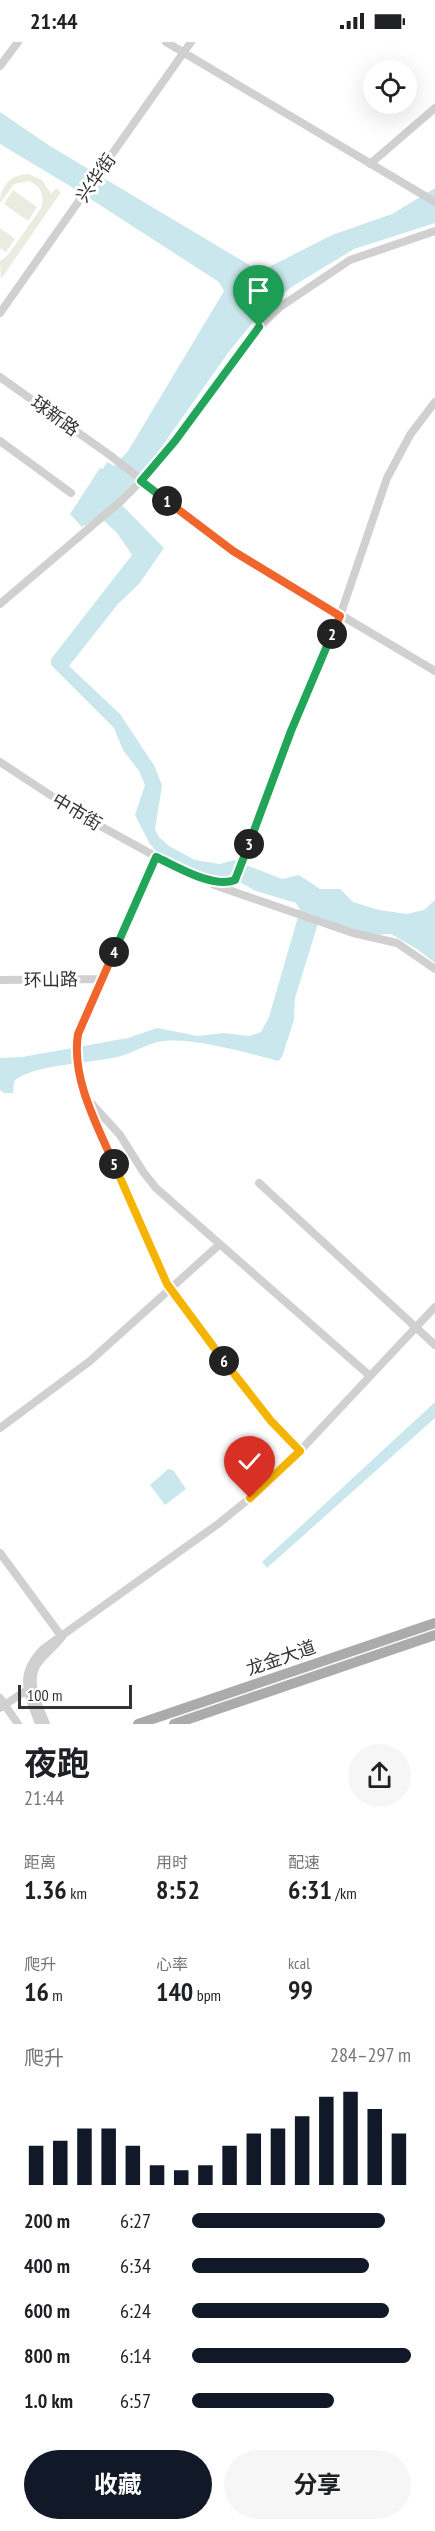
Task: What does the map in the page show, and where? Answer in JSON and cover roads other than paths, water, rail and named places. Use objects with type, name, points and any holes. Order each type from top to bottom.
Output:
[{"type":"main road","name":"龙金大道","points":[[138,1724],[435,1623]]},
{"type":"main road","name":"龙金大道","points":[[174,1724],[435,1635]]},
{"type":"street","points":[[0,66],[18,42]]},
{"type":"street","points":[[166,42],[435,202]]},
{"type":"street","name":"兴华街","points":[[0,313],[191,42]]},
{"type":"street","points":[[370,164],[435,108]]},
{"type":"street","points":[[0,604],[121,501],[175,441],[249,337],[280,307],[350,260],[435,231]]},
{"type":"street","name":"球新路","points":[[0,376],[111,456],[233,551],[435,671]]},
{"type":"street","points":[[182,871],[223,883],[235,880],[291,731],[340,616],[387,478],[406,442],[435,402]]},
{"type":"street","points":[[0,441],[70,492]]},
{"type":"street","name":"中市街","points":[[0,762],[53,798],[182,871]]},
{"type":"street","points":[[156,857],[78,1034],[77,1064],[88,1100],[170,1290],[271,1421],[300,1451]]},
{"type":"street","points":[[182,871],[196,879],[359,935],[397,943],[435,969]]},
{"type":"street","name":"环山路","points":[[0,980],[102,979]]},
{"type":"street","points":[[88,1100],[120,1135],[152,1183],[370,1376]]},
{"type":"street","points":[[259,1183],[435,1345]]},
{"type":"street","points":[[0,1428],[77,1373],[220,1244]]},
{"type":"street","points":[[39,1724],[27,1690],[27,1675],[33,1660],[50,1643],[62,1637],[218,1524],[265,1485],[300,1451],[435,1307]]},
{"type":"street","points":[[0,1553],[62,1637]]},
{"type":"street","points":[[0,1571],[8,1565]]},
{"type":"street","points":[[46,1724],[33,1688],[33,1676],[38,1664],[62,1637]]},
{"type":"street","points":[[18,1724],[2,1704],[27,1690]]},
{"type":"water","points":[[0,112],[50,146],[256,269],[265,269],[332,235],[392,214],[435,188],[435,223],[354,249],[293,286],[262,311],[228,353],[146,469],[117,500],[164,548],[139,584],[118,604],[69,666],[120,714],[155,767],[162,786],[155,829],[159,837],[169,846],[195,860],[220,864],[234,860],[282,879],[299,875],[320,889],[340,889],[353,902],[379,910],[407,914],[424,910],[435,900],[435,963],[391,934],[375,935],[344,928],[320,917],[295,998],[294,1020],[282,1057],[278,1061],[206,1044],[164,1041],[121,1056],[34,1071],[14,1082],[13,1093],[4,1093],[0,1090],[0,1058],[22,1057],[128,1038],[157,1028],[198,1036],[224,1033],[249,1036],[261,1032],[269,1017],[300,910],[296,903],[256,891],[232,878],[219,879],[190,869],[158,853],[150,844],[135,815],[145,785],[139,771],[123,750],[114,728],[51,665],[51,659],[132,555],[117,533],[100,517],[82,527],[70,514],[100,468],[103,469],[107,462],[114,466],[128,451],[224,291],[219,282],[75,189],[0,144]]},
{"type":"water","points":[[435,1402],[435,1418],[267,1568],[262,1562]]},
{"type":"water","points":[[168,1469],[173,1470],[186,1489],[165,1505],[150,1485]]}]
